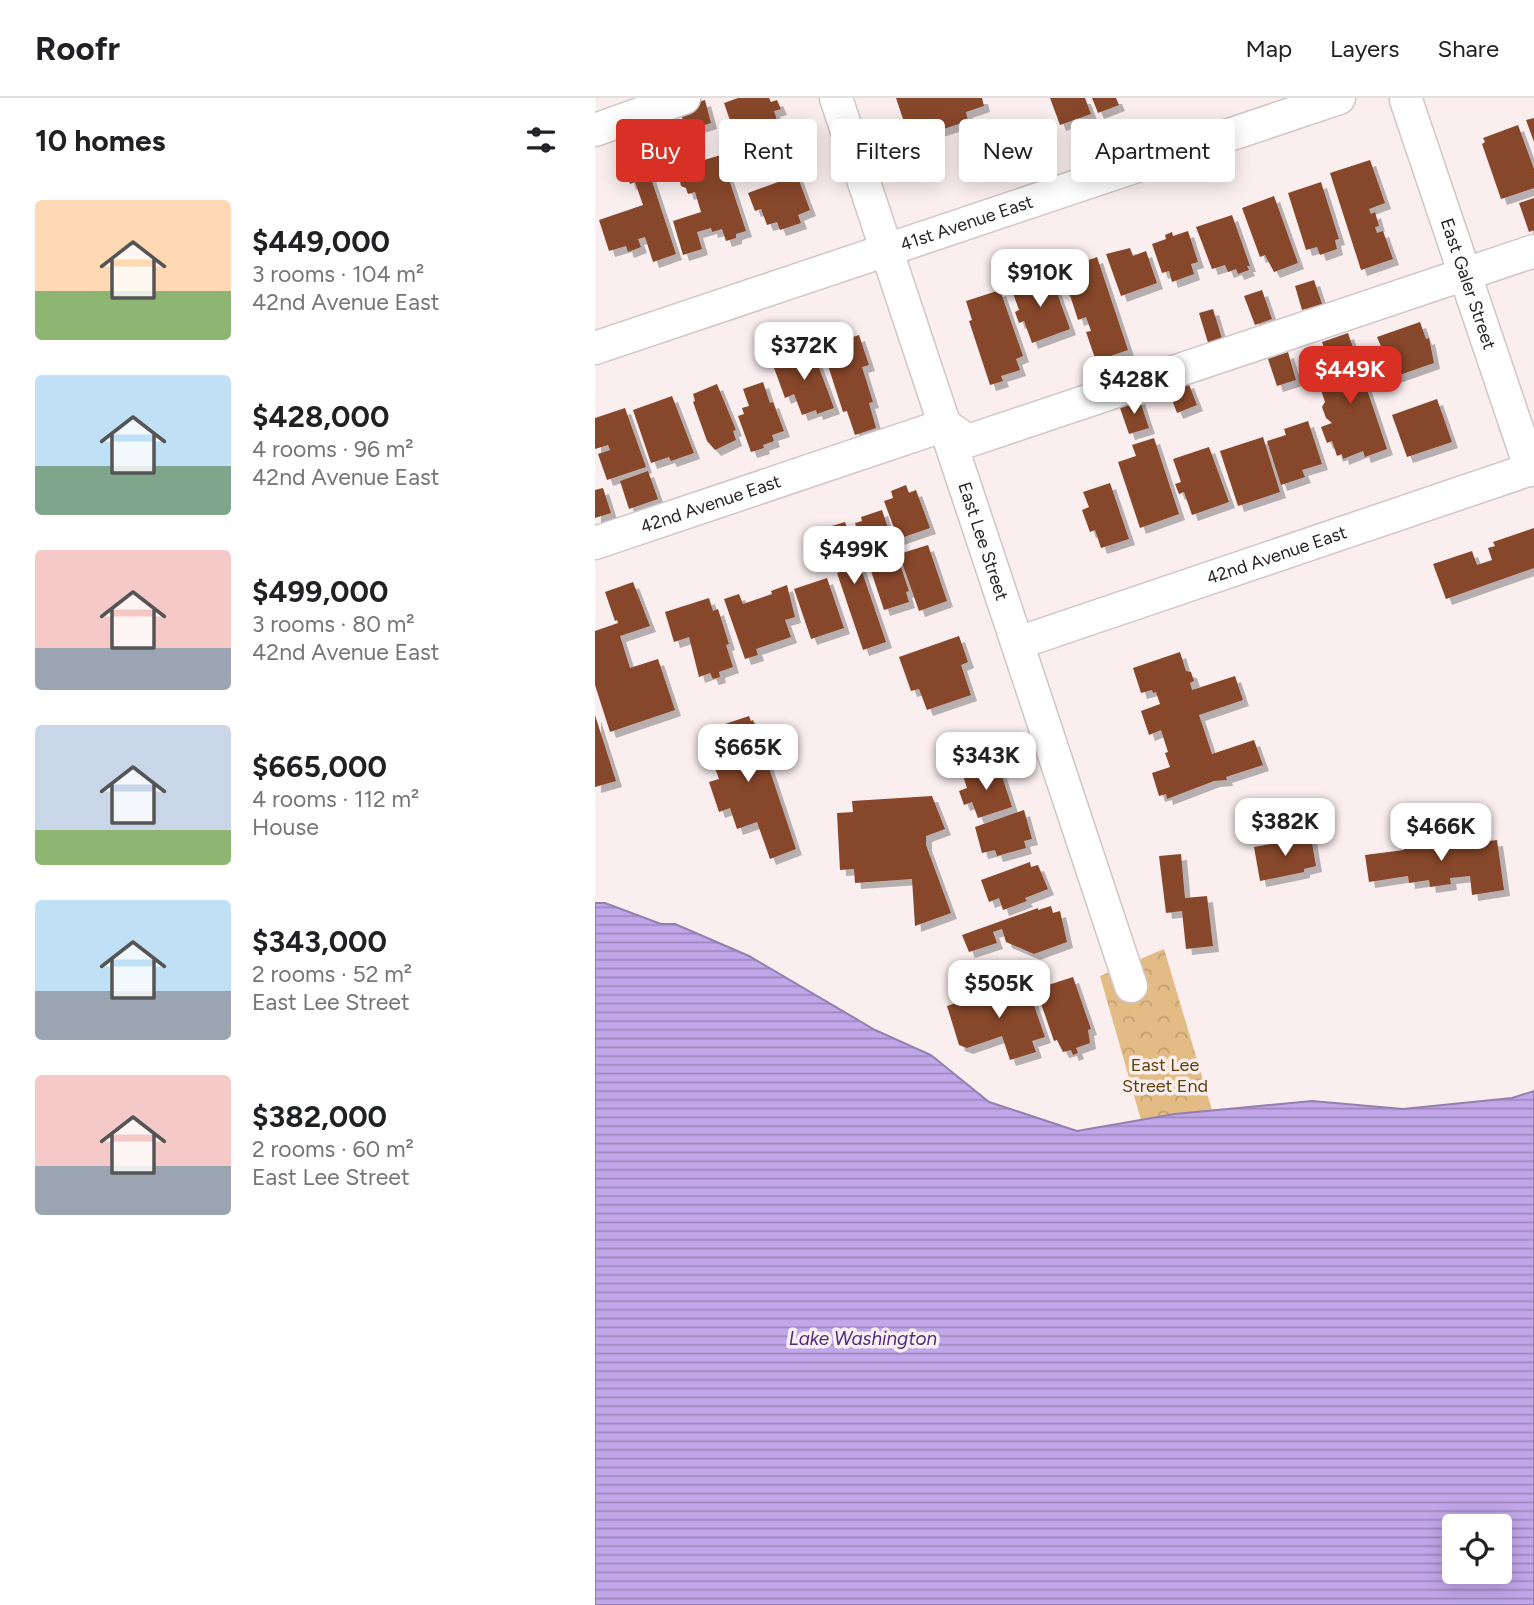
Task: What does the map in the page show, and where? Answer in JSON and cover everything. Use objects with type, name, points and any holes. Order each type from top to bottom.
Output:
[{"type":"street","points":[[595,130],[684,98]]},
{"type":"street","name":"East Lee Street","points":[[836,98],[1131,986]]},
{"type":"street","name":"41st Avenue East","points":[[595,348],[1339,98]]},
{"type":"street","name":"East Galer Street","points":[[1402,99],[1532,469]]},
{"type":"street","points":[[946,425],[968,441],[1534,251]]},
{"type":"street","name":"42nd Avenue East","points":[[595,542],[946,425]]},
{"type":"street","name":"42nd Avenue East","points":[[1018,643],[1532,469]]},
{"type":"green space","name":"East Lee Street End","points":[[1164,949],[1212,1110],[1141,1120],[1100,976]]},
{"type":"water","name":"Lake Washington","points":[[595,903],[605,903],[661,924],[675,924],[749,956],[875,1030],[931,1055],[989,1102],[1077,1131],[1175,1114],[1312,1101],[1403,1109],[1512,1098],[1534,1091],[1534,1605],[595,1605]]},
{"type":"building","points":[[738,98],[769,98],[771,102],[777,100],[781,109],[774,111],[777,119],[729,119],[724,103]]},
{"type":"building","points":[[896,98],[982,98],[984,106],[966,112],[968,119],[959,119],[959,124],[945,129],[945,119],[903,119]]},
{"type":"building","points":[[1050,98],[1085,98],[1091,114],[1060,125]]},
{"type":"building","points":[[1092,98],[1116,98],[1119,105],[1098,113]]},
{"type":"building","points":[[705,100],[711,123],[705,125],[705,119],[682,119],[679,108]]},
{"type":"building","points":[[1534,118],[1534,142],[1526,120]]},
{"type":"building","points":[[1518,125],[1534,169],[1534,188],[1501,199],[1482,144],[1485,142],[1483,138]]},
{"type":"building","points":[[719,156],[719,182],[730,182],[746,231],[726,241],[722,229],[712,232],[711,228],[697,232],[702,249],[683,255],[673,221],[701,212],[695,192],[688,194],[680,182],[705,182],[705,160]]},
{"type":"building","points":[[1370,160],[1385,203],[1369,209],[1371,214],[1375,212],[1379,226],[1375,227],[1377,233],[1383,231],[1393,259],[1361,270],[1330,173]]},
{"type":"building","points":[[635,182],[652,182],[676,254],[653,262],[645,237],[638,239],[641,247],[628,252],[626,246],[609,251],[599,220],[643,205]]},
{"type":"building","points":[[778,182],[800,182],[810,210],[798,215],[801,223],[780,230],[777,222],[767,225],[761,209],[755,211],[748,193]]},
{"type":"building","points":[[1321,182],[1339,239],[1335,240],[1337,249],[1320,255],[1317,247],[1306,250],[1288,193]]},
{"type":"building","points":[[1274,196],[1298,263],[1274,272],[1265,255],[1260,257],[1242,208]]},
{"type":"building","points":[[1534,198],[1534,230],[1529,232],[1519,203]]},
{"type":"building","points":[[1232,215],[1250,266],[1247,266],[1249,270],[1238,274],[1236,269],[1228,272],[1225,265],[1212,269],[1196,227]]},
{"type":"building","points":[[1188,231],[1198,262],[1191,264],[1194,274],[1172,282],[1169,271],[1162,273],[1152,244],[1166,239],[1165,235],[1172,232],[1173,236]]},
{"type":"building","points":[[1130,248],[1133,256],[1146,251],[1157,283],[1121,296],[1106,254]]},
{"type":"building","points":[[1097,257],[1128,350],[1096,361],[1086,332],[1091,331],[1086,317],[1078,320],[1068,289],[1063,291],[1055,268],[1075,261],[1077,266]]},
{"type":"building","points":[[1038,275],[1041,283],[1052,279],[1070,329],[1032,343],[1024,321],[1019,323],[1015,312],[1019,310],[1013,293],[1024,289],[1021,281]]},
{"type":"building","points":[[1314,280],[1322,304],[1302,310],[1295,286]]},
{"type":"building","points":[[1000,290],[1023,356],[1016,359],[1020,370],[1001,376],[1003,381],[990,385],[969,321],[972,320],[966,301]]},
{"type":"building","points":[[1262,290],[1272,319],[1255,325],[1244,296]]},
{"type":"building","points":[[1213,309],[1223,342],[1209,346],[1199,313]]},
{"type":"building","points":[[1420,322],[1426,339],[1429,338],[1434,363],[1391,378],[1385,361],[1382,362],[1379,353],[1383,351],[1377,337]]},
{"type":"building","points":[[1348,333],[1387,449],[1365,457],[1363,451],[1343,459],[1342,454],[1337,456],[1332,441],[1327,443],[1321,427],[1332,423],[1326,418],[1322,407],[1325,402],[1321,390],[1336,385],[1334,379],[1350,374],[1346,362],[1331,368],[1322,342]]},
{"type":"building","points":[[859,335],[869,365],[862,367],[873,402],[869,403],[876,428],[855,435],[847,411],[843,412],[822,347]]},
{"type":"building","points":[[811,346],[834,408],[817,414],[816,410],[802,415],[794,394],[785,398],[773,365],[791,358],[790,354]]},
{"type":"building","points":[[1288,352],[1296,380],[1277,386],[1268,359]]},
{"type":"building","points":[[763,382],[784,431],[772,435],[774,441],[763,445],[764,448],[751,452],[738,416],[744,414],[742,408],[749,406],[743,389]]},
{"type":"building","points":[[1188,382],[1197,405],[1177,413],[1168,389]]},
{"type":"building","points":[[717,384],[736,430],[733,431],[736,440],[715,450],[707,441],[693,402],[693,394]]},
{"type":"building","points":[[672,396],[694,453],[671,461],[669,457],[651,463],[633,410]]},
{"type":"building","points":[[1139,398],[1149,428],[1129,434],[1119,405]]},
{"type":"building","points":[[1437,399],[1452,442],[1407,457],[1392,415]]},
{"type":"building","points":[[625,408],[646,467],[607,480],[598,454],[610,450],[608,445],[595,449],[595,418]]},
{"type":"building","points":[[1308,421],[1322,464],[1302,470],[1305,477],[1281,485],[1267,441],[1286,435],[1284,429]]},
{"type":"building","points":[[1263,437],[1280,492],[1238,506],[1220,451]]},
{"type":"building","points":[[1154,438],[1179,514],[1140,528],[1118,462],[1136,456],[1132,445]]},
{"type":"building","points":[[1209,447],[1229,502],[1192,515],[1184,492],[1179,494],[1175,484],[1181,482],[1173,459]]},
{"type":"building","points":[[648,471],[658,499],[629,509],[620,481]]},
{"type":"building","points":[[1110,483],[1129,539],[1101,548],[1095,530],[1090,532],[1082,510],[1089,507],[1083,492]]},
{"type":"building","points":[[906,485],[909,493],[916,490],[930,528],[898,539],[884,501],[893,498],[891,491]]},
{"type":"building","points":[[603,488],[611,513],[595,518],[595,490]]},
{"type":"building","points":[[882,510],[909,591],[906,592],[909,602],[884,610],[855,523],[862,521],[861,517]]},
{"type":"building","points":[[845,522],[886,642],[863,650],[837,573],[842,571],[840,566],[835,567],[822,529]]},
{"type":"building","points":[[1534,528],[1534,568],[1446,599],[1433,564],[1472,551],[1477,565],[1492,560],[1488,548],[1495,546],[1493,542]]},
{"type":"building","points":[[928,545],[947,601],[919,611],[899,554]]},
{"type":"building","points":[[827,578],[844,628],[811,639],[794,589]]},
{"type":"building","points":[[633,582],[650,626],[620,636],[630,668],[658,659],[675,710],[610,732],[595,685],[595,631],[618,623],[605,592]]},
{"type":"building","points":[[787,585],[795,617],[785,620],[791,637],[756,649],[758,655],[745,659],[724,599],[739,594],[743,604],[772,594],[771,591]]},
{"type":"building","points":[[709,598],[713,611],[718,609],[733,667],[719,672],[720,677],[713,679],[710,673],[699,677],[689,637],[674,642],[665,612]]},
{"type":"building","points":[[959,636],[968,662],[961,665],[971,695],[927,710],[919,689],[911,691],[899,657]]},
{"type":"building","points":[[1180,652],[1186,671],[1191,672],[1194,681],[1190,683],[1192,690],[1235,676],[1243,700],[1199,715],[1212,754],[1254,740],[1263,765],[1226,777],[1227,780],[1214,781],[1167,799],[1166,794],[1159,796],[1152,773],[1170,767],[1165,753],[1168,752],[1161,730],[1149,735],[1141,711],[1160,704],[1156,692],[1153,693],[1152,690],[1141,693],[1133,668]]},
{"type":"building","points":[[595,715],[616,781],[595,787]]},
{"type":"building","points":[[749,716],[751,721],[753,720],[796,849],[770,859],[757,822],[737,829],[730,808],[719,812],[709,782],[719,779],[704,737],[721,731],[719,726]]},
{"type":"building","points":[[998,764],[1012,807],[978,818],[972,802],[964,805],[959,791],[967,788],[963,776]]},
{"type":"building","points":[[932,796],[945,829],[926,836],[926,845],[951,913],[915,926],[912,879],[855,883],[854,869],[840,870],[837,813],[853,812],[852,801]]},
{"type":"building","points":[[1024,810],[1032,839],[1024,841],[1026,848],[997,856],[995,850],[982,853],[975,827]]},
{"type":"building","points":[[1463,834],[1464,844],[1497,840],[1504,890],[1472,895],[1470,876],[1450,878],[1451,884],[1430,887],[1429,880],[1409,883],[1408,876],[1369,882],[1365,855],[1404,850],[1403,842]]},
{"type":"building","points":[[1311,837],[1316,866],[1304,869],[1304,872],[1260,881],[1254,847]]},
{"type":"building","points":[[1181,854],[1185,898],[1207,896],[1213,946],[1186,949],[1182,911],[1166,913],[1159,856]]},
{"type":"building","points":[[1030,862],[1031,867],[1038,865],[1048,889],[1003,910],[999,898],[989,902],[981,880]]},
{"type":"building","points":[[1051,906],[1053,913],[1060,911],[1067,942],[1034,954],[1006,942],[1002,929],[993,932],[997,943],[969,952],[962,935],[1038,908]]},
{"type":"building","points":[[1073,977],[1091,1029],[1088,1030],[1090,1043],[1076,1048],[1078,1053],[1073,1055],[1071,1050],[1063,1052],[1057,1040],[1054,1041],[1036,989]]},
{"type":"building","points":[[1016,983],[1027,985],[1045,1037],[1032,1041],[1036,1052],[1010,1060],[1002,1036],[967,1048],[959,1045],[947,1006]]}]
